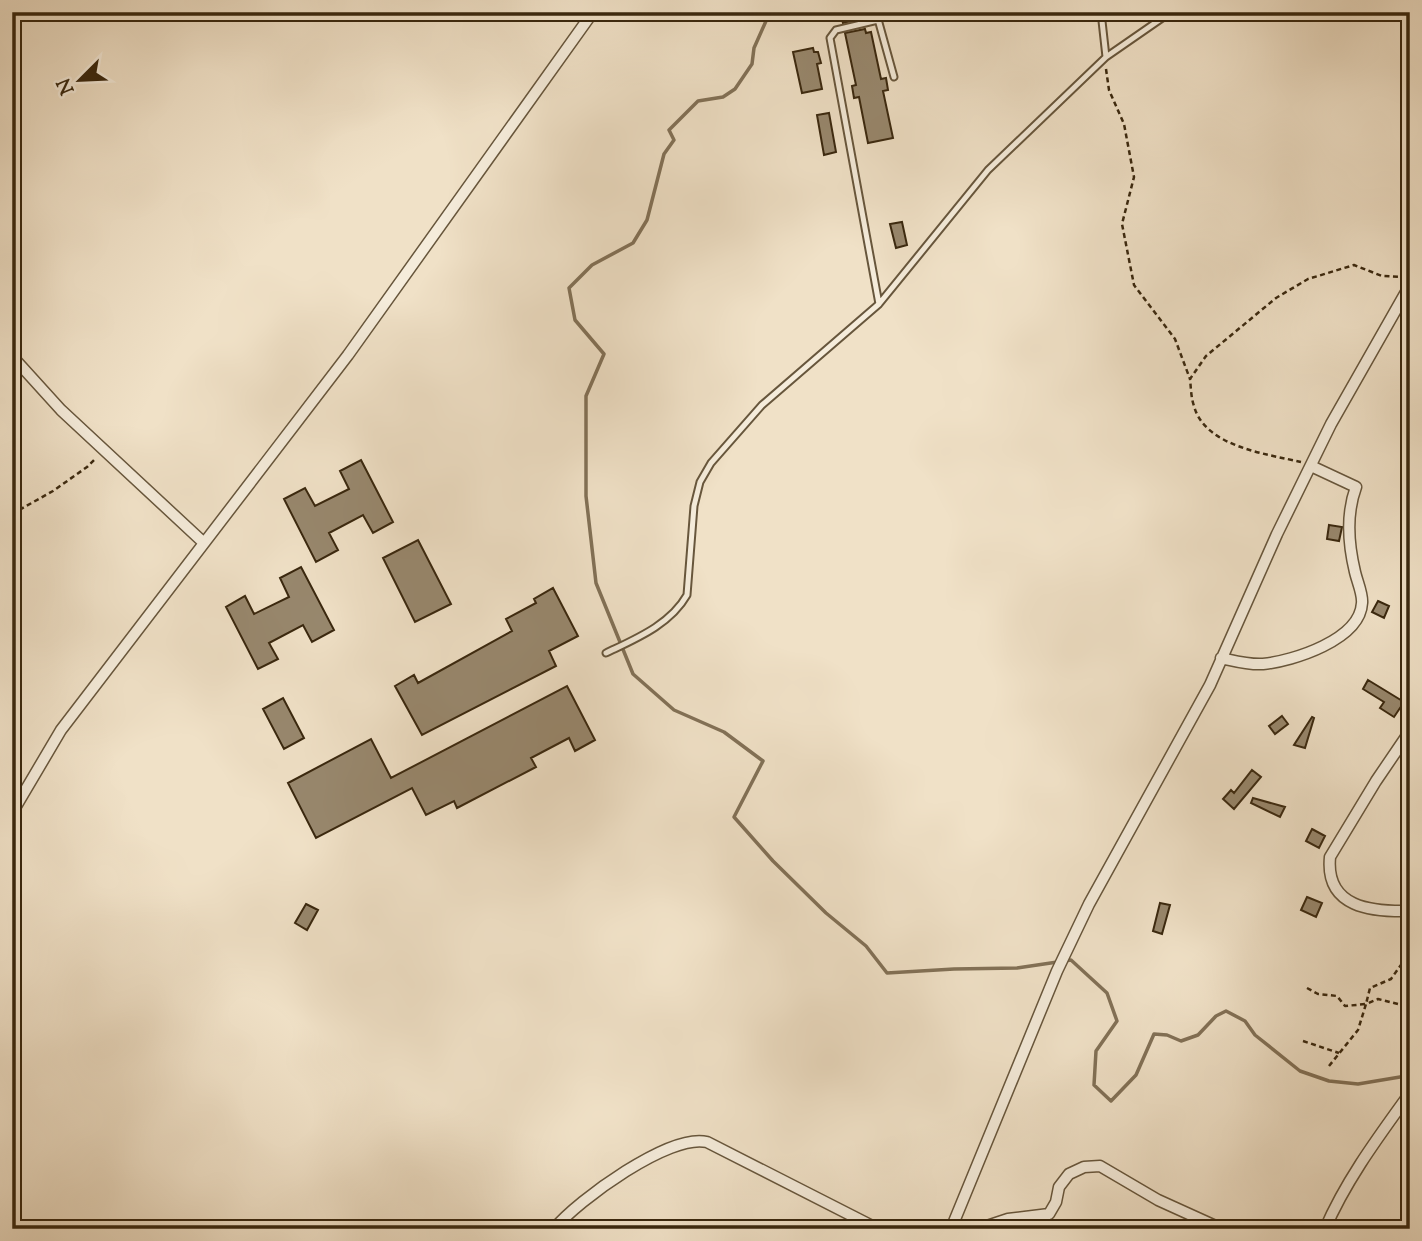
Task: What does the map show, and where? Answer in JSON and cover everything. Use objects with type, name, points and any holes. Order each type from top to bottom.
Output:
[{"type":"street","points":[[12,813],[61,730],[348,355],[593,12]]},
{"type":"street","points":[[951,1229],[1064,955],[1089,904],[1210,685],[1331,424],[1410,285]]},
{"type":"street","points":[[12,356],[61,410],[204,544]]},
{"type":"street","points":[[1221,658],[1264,664],[1301,657],[1334,641],[1355,621],[1362,603],[1349,537],[1349,506],[1356,487],[1311,466]]},
{"type":"street","points":[[1410,732],[1376,781],[1330,857],[1329,869],[1339,893],[1349,902],[1363,909],[1410,911]]},
{"type":"street","points":[[1325,1229],[1359,1168],[1410,1093]]},
{"type":"street","points":[[554,1229],[576,1206],[641,1163],[676,1144],[697,1140],[707,1142],[878,1229]]},
{"type":"street","points":[[978,1229],[1008,1219],[1049,1214],[1064,1180],[1075,1171],[1092,1165],[1110,1170],[1158,1200],[1222,1229]]},
{"type":"lane","points":[[876,12],[894,76]]},
{"type":"lane","points":[[1101,12],[1106,57]]},
{"type":"lane","points":[[606,653],[635,639],[670,617],[680,607],[687,595],[694,506],[700,482],[711,463],[762,405],[879,304],[988,170],[1106,57],[1171,12]]},
{"type":"lane","points":[[878,19],[836,30],[830,38],[879,304]]},
{"type":"path","points":[[1106,57],[1109,90],[1124,124],[1134,177],[1122,224],[1134,285],[1175,339],[1190,379],[1194,408],[1208,430],[1236,446],[1311,466]]},
{"type":"path","points":[[1190,379],[1206,356],[1276,298],[1308,279],[1354,265],[1382,276],[1410,276]]},
{"type":"path","points":[[12,514],[72,478],[104,450]]},
{"type":"path","points":[[1329,1066],[1359,1030],[1370,988],[1391,979],[1410,952]]},
{"type":"path","points":[[1307,988],[1318,994],[1337,996],[1345,1006],[1366,1004],[1378,999],[1410,1007]]},
{"type":"path","points":[[1303,1041],[1339,1054]]},
{"type":"building","points":[[840,12],[862,12],[863,18],[843,23]]},
{"type":"building","points":[[865,29],[866,33],[871,32],[881,79],[886,78],[888,90],[883,91],[893,138],[868,143],[859,97],[854,98],[852,86],[856,85],[845,33]]},
{"type":"building","points":[[813,48],[814,52],[818,52],[821,63],[817,64],[822,89],[802,93],[793,52]]},
{"type":"building","points":[[829,113],[836,152],[824,155],[817,115]]},
{"type":"building","points":[[902,222],[907,245],[896,248],[890,224]]},
{"type":"building","points":[[361,460],[393,522],[373,533],[363,515],[329,533],[338,550],[316,562],[284,499],[305,488],[315,506],[349,489],[340,471]]},
{"type":"building","points":[[1329,525],[1342,527],[1339,541],[1327,539]]},
{"type":"building","points":[[418,540],[451,604],[415,622],[383,558]]},
{"type":"building","points":[[301,567],[334,630],[312,642],[303,625],[269,643],[278,659],[258,669],[226,607],[245,596],[254,614],[289,597],[280,578]]},
{"type":"building","points":[[553,588],[578,636],[549,651],[556,666],[422,735],[395,686],[414,675],[418,683],[512,631],[506,619],[536,603],[534,599]]},
{"type":"building","points":[[1378,601],[1389,606],[1384,618],[1372,612]]},
{"type":"building","points":[[1368,680],[1404,702],[1394,717],[1380,708],[1384,702],[1363,689]]},
{"type":"building","points":[[567,686],[595,740],[575,751],[569,738],[531,758],[536,767],[457,808],[454,801],[426,815],[412,788],[316,838],[288,783],[371,739],[391,778]]},
{"type":"building","points":[[283,698],[304,738],[284,749],[263,709]]},
{"type":"building","points":[[1282,716],[1288,724],[1275,734],[1269,726]]},
{"type":"building","points":[[1312,717],[1314,718],[1305,748],[1294,745]]},
{"type":"building","points":[[1252,770],[1261,777],[1234,809],[1223,799],[1231,790],[1234,793]]},
{"type":"building","points":[[1253,798],[1285,807],[1280,817],[1251,803]]},
{"type":"building","points":[[1312,829],[1325,836],[1319,848],[1306,841]]},
{"type":"building","points":[[1307,897],[1322,903],[1316,917],[1301,910]]},
{"type":"building","points":[[1160,903],[1170,905],[1162,934],[1153,931]]},
{"type":"building","points":[[306,904],[318,910],[307,930],[295,923]]},
{"type":"waterway","points":[[770,12],[754,48],[752,64],[735,89],[723,97],[698,101],[669,130],[674,140],[664,154],[647,220],[633,243],[592,265],[569,288],[575,320],[604,354],[586,396],[586,496],[596,583],[633,674],[674,710],[724,732],[763,761],[734,817],[773,861],[826,913],[866,946],[887,973],[1017,968],[1071,960],[1107,993],[1117,1021],[1096,1051],[1094,1085],[1111,1101],[1136,1075],[1154,1034],[1167,1035],[1181,1041],[1198,1035],[1216,1016],[1226,1011],[1245,1021],[1255,1035],[1300,1071],[1329,1081],[1358,1084],[1410,1073]]}]
